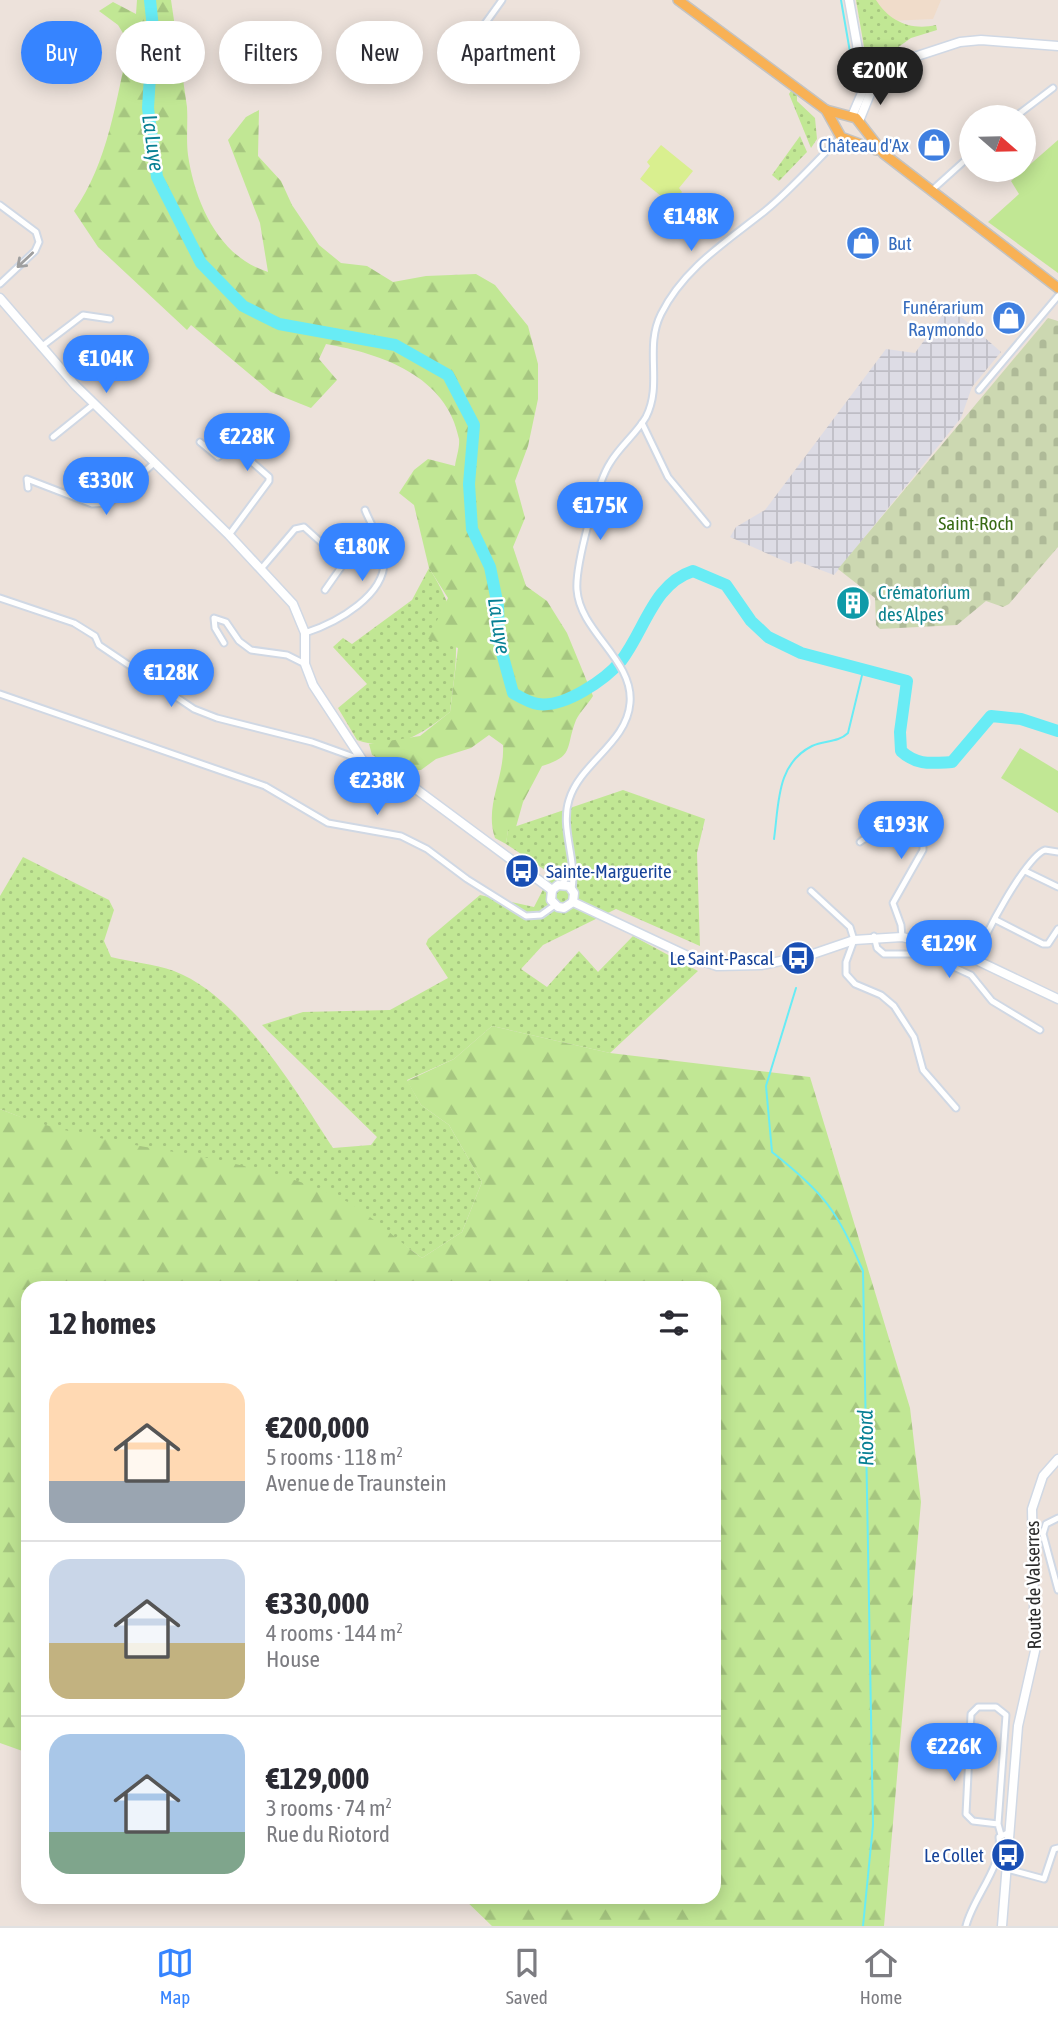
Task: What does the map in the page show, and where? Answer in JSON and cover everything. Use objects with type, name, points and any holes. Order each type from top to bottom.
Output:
[{"type":"main road","points":[[678,0],[826,110],[854,120],[884,154],[1058,288]]},
{"type":"main road","points":[[826,110],[841,137],[852,139],[884,154]]},
{"type":"main road","points":[[836,127],[854,120]]},
{"type":"main road","points":[[852,139],[854,120]]},
{"type":"street","points":[[487,21],[502,0]]},
{"type":"street","points":[[849,0],[855,47],[868,69],[878,72],[876,82],[854,120]]},
{"type":"street","points":[[868,69],[905,60],[934,48],[972,41],[1058,46]]},
{"type":"street","points":[[863,82],[876,82],[905,60]]},
{"type":"street","points":[[854,120],[868,69]]},
{"type":"street","points":[[1031,105],[1053,89]]},
{"type":"street","points":[[573,902],[574,865],[566,814],[568,802],[576,784],[623,725],[631,703],[624,676],[581,608],[577,580],[604,474],[642,423],[654,388],[651,344],[657,324],[669,302],[711,250],[765,211],[841,137]]},
{"type":"street","points":[[931,191],[959,166]]},
{"type":"street","points":[[0,205],[36,232],[39,242],[35,251],[0,284]]},
{"type":"street","points":[[978,390],[1053,306],[1058,296]]},
{"type":"street","points":[[0,298],[40,347],[94,404],[229,535],[293,604],[305,633],[305,664],[327,711],[362,760],[375,771],[415,789],[552,890]]},
{"type":"street","points":[[40,347],[83,315],[110,319]]},
{"type":"street","points":[[53,437],[94,404]]},
{"type":"street","points":[[642,423],[668,477],[706,524]]},
{"type":"street","points":[[200,442],[218,457],[230,447],[236,448],[269,477],[269,481],[229,535]]},
{"type":"street","points":[[28,488],[27,479],[92,504],[110,503],[153,464]]},
{"type":"street","points":[[305,633],[366,599],[381,576],[382,550],[365,510]]},
{"type":"street","points":[[261,569],[295,528],[304,527],[344,563],[325,590]]},
{"type":"street","points":[[0,598],[89,631],[99,645],[194,709],[217,718],[312,742],[362,760]]},
{"type":"street","points":[[224,643],[215,628],[214,618],[226,622],[239,641],[251,650],[287,655],[305,664]]},
{"type":"street","points":[[0,694],[265,786],[328,823],[401,836],[427,849],[467,879],[526,916],[541,915],[555,905]]},
{"type":"street","points":[[860,842],[869,836],[915,835],[923,840],[923,850],[892,903],[901,925],[901,937]]},
{"type":"street","points":[[976,959],[996,920],[1038,852],[1058,852]]},
{"type":"street","points":[[573,902],[565,908],[555,905],[550,897],[552,890],[562,884],[574,865]]},
{"type":"street","points":[[1025,872],[1058,887]]},
{"type":"street","points":[[562,884],[572,889]]},
{"type":"street","points":[[811,891],[845,919],[854,940],[846,962],[846,974],[855,984],[881,995],[894,1006],[915,1037],[923,1070],[956,1108]]},
{"type":"street","points":[[573,902],[690,957],[717,966],[746,966],[788,960],[874,936],[901,937],[932,942],[976,959],[1058,999]]},
{"type":"street","points":[[996,920],[1043,944],[1048,944],[1058,929]]},
{"type":"street","points":[[874,936],[877,948],[884,954],[913,954],[943,962],[971,975],[992,1001],[1040,1030]]},
{"type":"street","name":"Route de Valserres","points":[[1002,1926],[1007,1869],[1005,1833],[1018,1726],[1035,1651],[1032,1509],[1042,1476],[1058,1459]]},
{"type":"street","points":[[1058,1518],[1046,1524],[1043,1534],[1058,1590]]},
{"type":"street","points":[[998,1824],[973,1821],[965,1814],[971,1714],[978,1707],[996,1707],[1006,1715],[998,1824],[1005,1833]]},
{"type":"street","points":[[965,1926],[1004,1845]]},
{"type":"street","points":[[1007,1869],[1044,1879],[1054,1849],[1058,1848]]},
{"type":"shaded area","points":[[860,0],[941,0],[933,19],[866,22]]},
{"type":"shaded area","points":[[949,306],[1001,352],[972,387],[961,418],[834,575],[797,561],[791,564],[730,537],[736,527],[765,510],[886,349],[915,353]]},
{"type":"green space","points":[[137,0],[171,0],[174,21],[116,21],[116,24],[99,11],[113,2],[136,14]]},
{"type":"green space","points":[[856,0],[876,0],[887,14],[902,23],[918,27],[936,25],[937,30],[911,38],[883,58],[871,58],[864,47]]},
{"type":"green space","points":[[120,84],[184,84],[187,107],[187,149],[191,173],[203,209],[223,241],[251,265],[268,272],[260,223],[228,140],[246,117],[259,110],[258,156],[281,181],[292,205],[319,245],[341,263],[367,266],[393,282],[426,276],[476,274],[495,285],[528,326],[538,364],[538,399],[528,446],[515,481],[525,518],[513,547],[526,586],[547,601],[567,633],[593,696],[576,720],[567,750],[560,759],[542,766],[523,802],[516,827],[508,830],[506,844],[495,838],[492,826],[493,803],[501,769],[503,745],[489,735],[471,748],[436,759],[421,770],[404,771],[372,755],[369,744],[420,736],[450,712],[458,648],[428,639],[448,598],[429,568],[414,505],[399,493],[414,470],[428,459],[455,466],[459,439],[452,417],[441,399],[409,372],[369,354],[326,344],[319,359],[337,380],[311,408],[271,392],[191,325],[187,330],[98,247],[74,211],[95,173]]},
{"type":"green space","points":[[792,89],[797,93],[797,101],[815,118],[817,139],[811,148],[789,94]]},
{"type":"green space","points":[[800,136],[807,152],[779,181],[772,175]]},
{"type":"green space","points":[[1058,140],[1058,273],[988,222],[1019,194],[1012,182],[1036,182],[1036,159]]},
{"type":"green space","points":[[661,145],[693,171],[679,188],[682,192],[672,205],[640,179],[650,166],[647,162]]},
{"type":"green space","name":"Saint-Roch","points":[[1048,318],[1058,321],[1058,547],[1009,604],[1003,607],[986,601],[957,625],[880,629],[876,625],[875,598],[838,569]]},
{"type":"green space","points":[[429,568],[448,605],[456,638],[450,712],[418,734],[395,743],[357,740],[338,708],[367,684],[333,647],[343,638],[352,644],[412,600]]},
{"type":"green space","points":[[1020,748],[1058,771],[1058,813],[1001,778]]},
{"type":"green space","points":[[623,790],[705,819],[697,853],[700,946],[616,909],[543,945],[521,969],[547,987],[579,951],[598,972],[633,936],[698,971],[610,1053],[492,1026],[454,1059],[407,1080],[421,1105],[449,1125],[482,1182],[462,1232],[422,1258],[341,1199],[43,1126],[0,1109],[0,896],[23,857],[109,900],[114,910],[104,941],[111,957],[174,971],[198,983],[221,1001],[264,1047],[333,1148],[371,1145],[377,1137],[262,1025],[303,1012],[390,1010],[448,978],[426,944],[428,939],[480,895],[534,907],[551,874],[506,844],[508,829]]},
{"type":"green space","points":[[492,1026],[610,1053],[810,1077],[910,1408],[921,1502],[884,1926],[492,1926],[469,1904],[721,1904],[721,1281],[21,1281],[21,1750],[0,1743],[0,1109],[41,1124],[84,1135],[214,1159],[299,1181],[351,1204],[422,1258],[462,1232],[482,1182],[449,1125],[421,1105],[407,1081],[454,1059]]},
{"type":"waterway","name":"La Luye","points":[[150,0],[153,28],[148,108],[157,177],[201,263],[243,306],[279,324],[395,345],[448,375],[474,425],[469,484],[472,529],[490,567],[498,606],[499,642],[513,693],[538,704],[548,704],[560,702],[595,684],[621,661],[651,609],[668,586],[693,571],[726,585],[751,621],[768,637],[801,653],[907,681],[900,732],[901,751],[913,759],[952,762],[991,716],[1021,719],[1058,731]]},
{"type":"waterway","points":[[841,0],[850,52]]},
{"type":"waterway","points":[[774,839],[785,774],[800,754],[812,746],[848,733],[864,667]]},
{"type":"waterway","name":"Riotord","points":[[796,988],[766,1086],[772,1152],[805,1180],[827,1204],[845,1232],[863,1271],[873,1825],[863,1926]]},
{"type":"place","name":"Château d'Ax","points":[[934,145]]},
{"type":"place","name":"But","points":[[863,243]]},
{"type":"place","name":"Funérarium Raymondo","points":[[1009,318]]},
{"type":"place","name":"Crématorium des Alpes","points":[[853,603]]},
{"type":"place","name":"Sainte-Marguerite","points":[[522,871]]},
{"type":"place","name":"Le Saint-Pascal","points":[[798,958]]},
{"type":"place","name":"Le Collet","points":[[1008,1855]]}]
